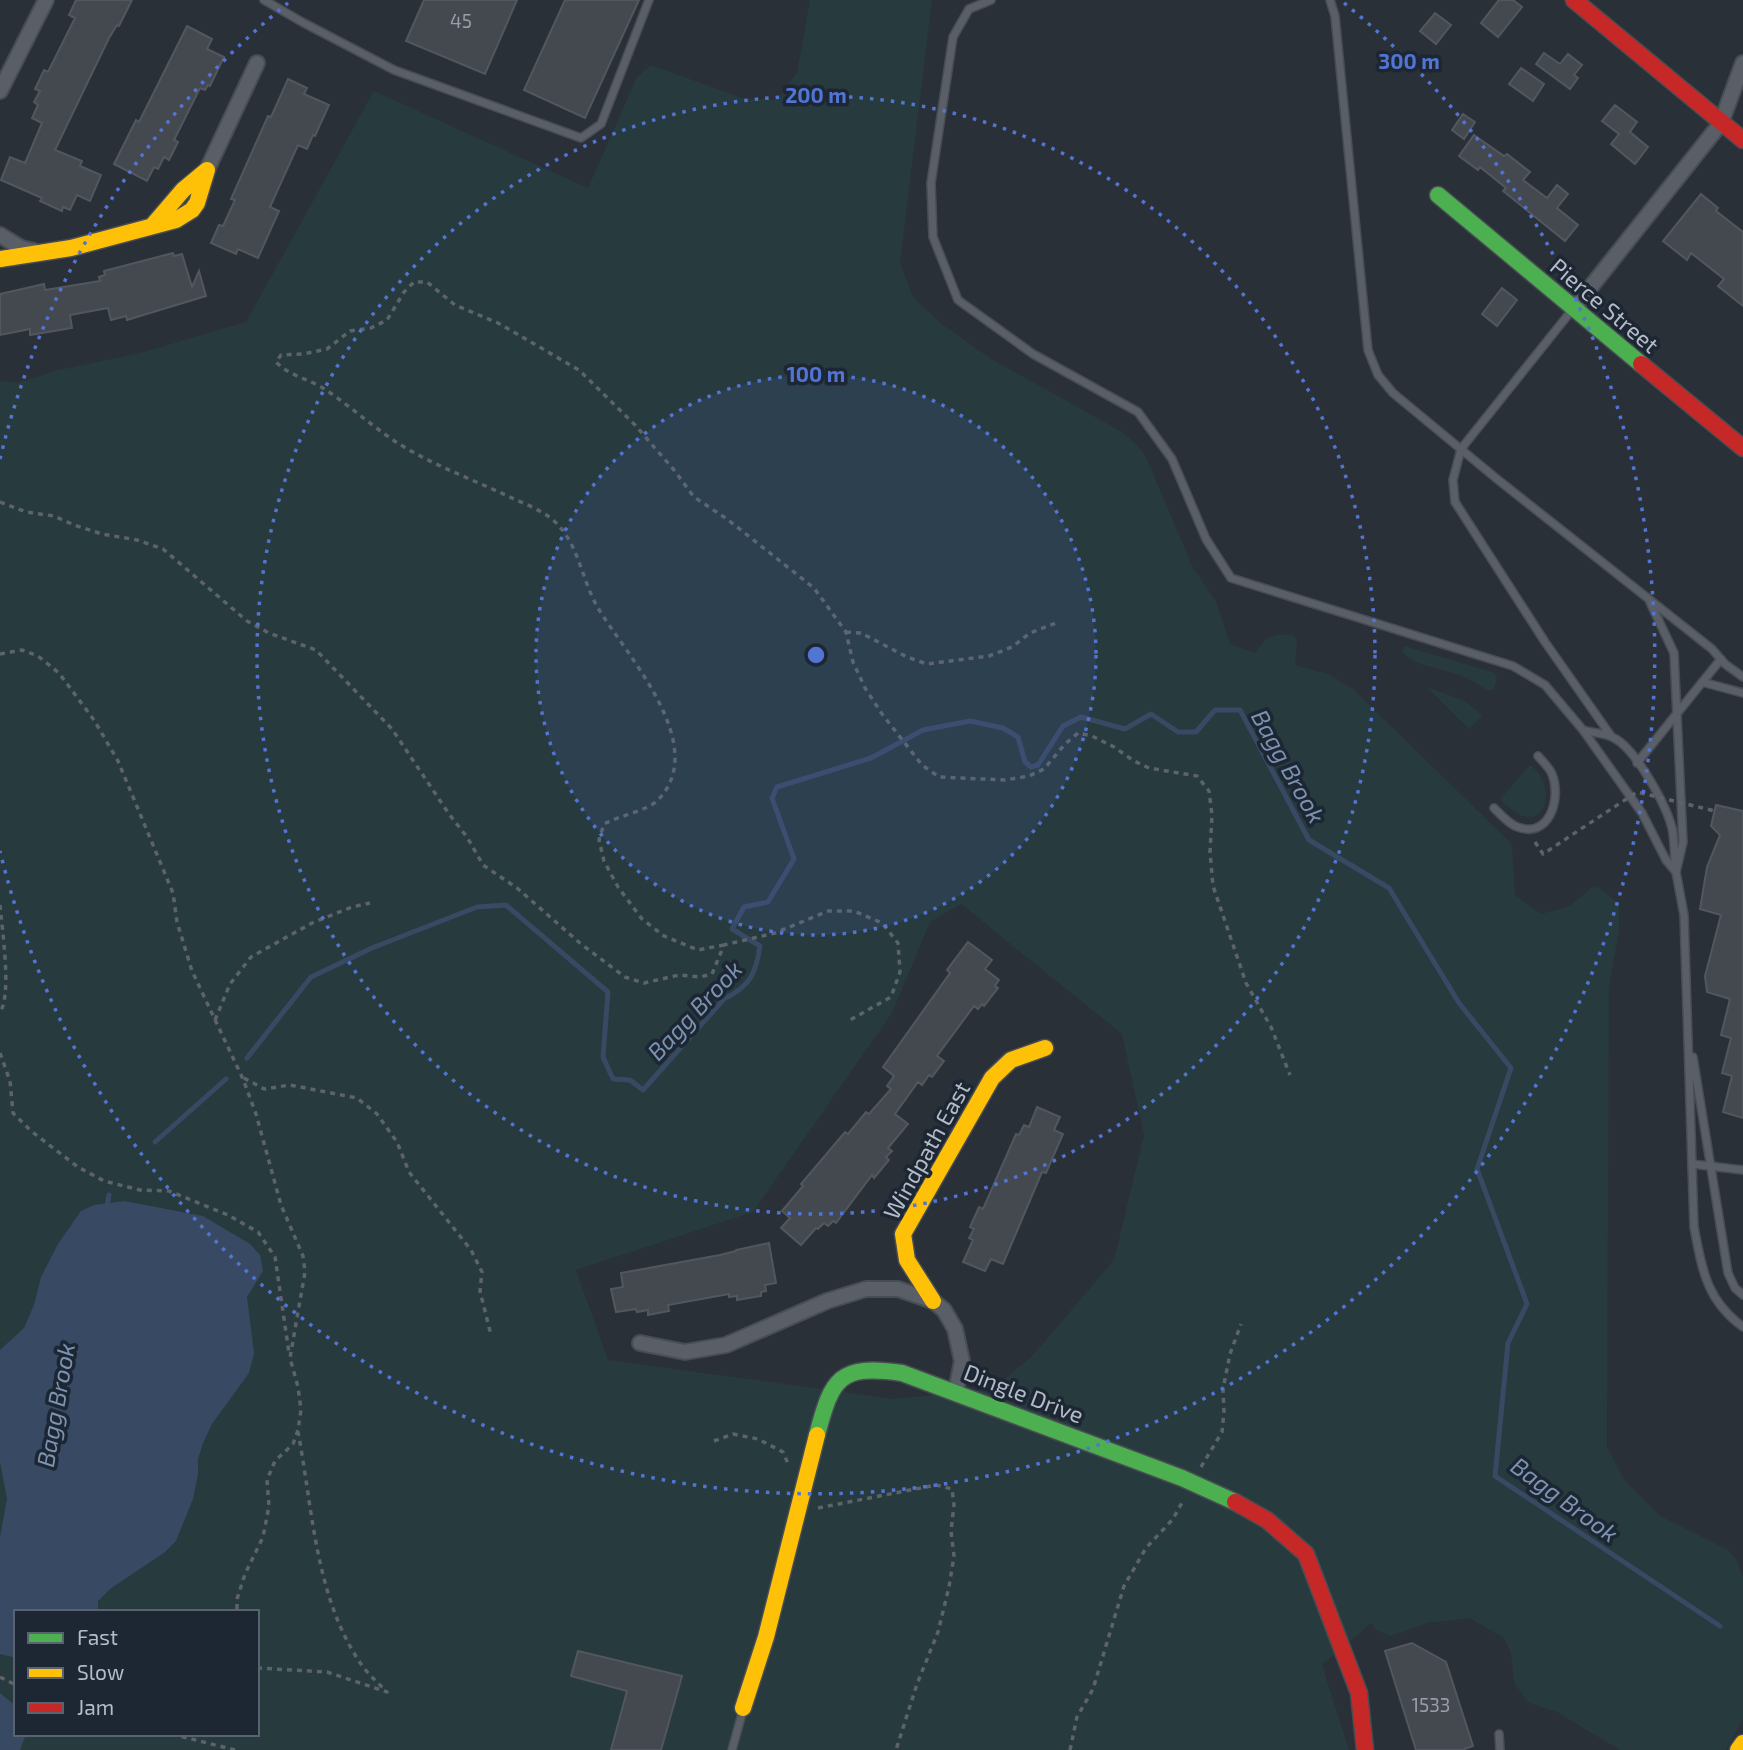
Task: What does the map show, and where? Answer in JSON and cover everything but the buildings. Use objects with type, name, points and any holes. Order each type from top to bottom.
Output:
[{"type":"street","points":[[0,91],[46,0]]},
{"type":"street","points":[[1574,0],[1743,140]]},
{"type":"street","points":[[0,259],[49,252],[135,232],[176,220],[192,210],[200,194],[206,170],[257,63]]},
{"type":"street","points":[[1574,308],[1721,123],[1743,63]]},
{"type":"street","name":"Pierce Street","points":[[1438,195],[1743,448]]},
{"type":"street","points":[[0,235],[21,248],[49,252]]},
{"type":"street","name":"Windpath East","points":[[956,1391],[962,1361],[955,1329],[907,1260],[904,1234],[992,1078],[1011,1060],[1045,1048]]},
{"type":"street","points":[[640,1343],[658,1349],[685,1352],[726,1345],[801,1311],[866,1289],[898,1289],[933,1301]]},
{"type":"street","name":"Dingle Drive","points":[[743,1708],[766,1637],[827,1399],[837,1381],[860,1371],[882,1370],[911,1375],[956,1391],[1193,1483],[1267,1520],[1306,1554],[1359,1693],[1365,1750]]},
{"type":"street","points":[[1738,1750],[1743,1743]]},
{"type":"lane","points":[[264,0],[394,70],[581,138],[601,124],[649,0]]},
{"type":"lane","points":[[991,0],[968,9],[954,37],[931,183],[933,237],[958,300],[1033,355],[1138,412],[1172,459],[1206,539],[1231,578],[1521,669],[1545,685],[1583,730],[1642,813],[1666,860],[1676,872]]},
{"type":"lane","points":[[1330,0],[1335,16],[1367,337],[1371,362],[1378,375],[1393,393],[1712,649],[1743,677]]},
{"type":"lane","points":[[1574,308],[1461,449],[1453,480],[1455,502],[1545,642],[1611,736],[1620,742],[1637,763],[1664,806],[1672,829],[1684,915],[1694,1227],[1702,1270],[1709,1290],[1719,1305],[1743,1327]]},
{"type":"lane","points":[[1648,598],[1674,653],[1683,842],[1676,872]]},
{"type":"lane","points":[[1637,763],[1721,659]]},
{"type":"lane","points":[[1702,682],[1743,693]]},
{"type":"lane","points":[[1583,730],[1611,736]]},
{"type":"lane","points":[[1494,808],[1512,824],[1524,828],[1537,828],[1546,822],[1555,802],[1555,787],[1549,769],[1538,756]]},
{"type":"lane","points":[[1689,1029],[1728,1273],[1735,1288],[1743,1295]]},
{"type":"lane","points":[[1692,1164],[1743,1170]]},
{"type":"lane","points":[[732,1750],[743,1708]]},
{"type":"lane","points":[[1499,1734],[1500,1750]]},
{"type":"path","points":[[850,1020],[891,997],[900,972],[898,943],[882,923],[854,911],[828,911],[775,933],[698,950],[664,936],[642,919],[618,887],[604,861],[599,840],[604,824],[656,802],[667,785],[675,767],[667,717],[649,682],[596,605],[571,543],[552,519],[413,453],[356,414],[327,390],[284,370],[276,362],[281,355],[327,349],[350,331],[371,328],[387,320],[404,292],[414,282],[427,282],[455,306],[498,323],[579,370],[635,425],[694,497],[727,519],[814,589],[846,632],[853,662],[865,688],[919,761],[939,777],[1005,780],[1029,776],[1044,769],[1078,733],[1092,736],[1149,768],[1197,776],[1209,791],[1213,886],[1246,983],[1271,1027],[1290,1075]]},
{"type":"path","points":[[0,502],[26,512],[54,516],[74,526],[137,540],[163,549],[247,621],[269,633],[316,650],[392,729],[467,837],[483,865],[517,888],[581,944],[625,977],[644,983],[679,975],[700,977],[712,974],[727,944]]},
{"type":"path","points":[[846,632],[861,633],[907,657],[927,664],[989,656],[1012,647],[1030,633],[1056,623]]},
{"type":"path","points":[[0,654],[22,650],[38,656],[59,673],[94,720],[118,761],[151,836],[173,893],[177,922],[192,971],[242,1077],[256,1114],[281,1205],[303,1256],[305,1272],[290,1358]]},
{"type":"path","points":[[1535,842],[1543,854],[1637,792],[1715,811]]},
{"type":"path","points":[[215,1020],[230,984],[251,957],[312,923],[352,906],[370,903]]},
{"type":"path","points":[[0,905],[6,980],[4,1006],[0,1012]]},
{"type":"path","points":[[0,1053],[10,1081],[13,1113],[31,1131],[78,1167],[104,1181],[140,1190],[169,1191],[228,1215],[258,1232],[275,1256],[290,1358],[301,1410],[293,1444],[275,1461],[267,1480],[269,1506],[263,1537],[245,1574],[237,1599],[237,1610]]},
{"type":"path","points":[[242,1077],[264,1089],[290,1085],[357,1098],[377,1114],[397,1142],[409,1172],[471,1250],[482,1272],[480,1291],[491,1335]]},
{"type":"path","points":[[1070,1750],[1077,1717],[1093,1689],[1124,1586],[1146,1548],[1173,1520],[1222,1432],[1223,1389],[1230,1354],[1241,1324]]},
{"type":"path","points":[[259,1668],[327,1672],[387,1692],[362,1666],[338,1624],[322,1571],[298,1430]]},
{"type":"path","points":[[715,1441],[733,1434],[758,1438],[783,1452],[793,1473]]},
{"type":"path","points":[[801,1499],[814,1508],[936,1485],[952,1489],[954,1505],[951,1531],[954,1556],[950,1587],[938,1632],[896,1750]]},
{"type":"path","points":[[181,1736],[235,1750]]},
{"type":"green space","points":[[810,0],[932,0],[900,263],[913,297],[943,325],[993,360],[1122,432],[1138,446],[1146,457],[1193,568],[1216,601],[1230,644],[1255,653],[1270,637],[1292,635],[1297,640],[1295,665],[1328,674],[1354,690],[1510,842],[1515,895],[1541,914],[1570,906],[1591,888],[1599,887],[1619,904],[1619,931],[1609,986],[1607,1447],[1625,1481],[1660,1516],[1728,1550],[1736,1559],[1743,1576],[1743,1720],[1726,1750],[1620,1750],[1557,1712],[1529,1703],[1514,1683],[1511,1652],[1503,1637],[1469,1618],[1427,1623],[1391,1636],[1376,1630],[1371,1623],[1322,1665],[1349,1750],[0,1750],[0,381],[17,383],[59,370],[140,353],[246,322],[374,91],[588,188],[637,77],[651,65],[745,99],[777,100],[797,73]],"holes":[[[961,904],[1122,1034],[1144,1135],[1114,1260],[1033,1355],[993,1389],[894,1399],[608,1360],[576,1270],[753,1212],[892,1013],[930,922]]]},
{"type":"green space","points":[[1404,646],[1495,673],[1497,678],[1494,689],[1488,691],[1463,677],[1414,661],[1403,652]]},
{"type":"green space","points":[[1427,687],[1465,701],[1481,714],[1481,717],[1469,729]]},
{"type":"green space","points":[[1530,765],[1540,775],[1546,798],[1543,808],[1536,815],[1527,817],[1515,812],[1500,799]]},
{"type":"water","points":[[124,1201],[203,1216],[250,1244],[260,1255],[263,1271],[247,1297],[254,1353],[249,1373],[212,1424],[203,1443],[198,1459],[193,1499],[176,1541],[165,1552],[110,1589],[98,1601],[98,1610],[14,1610],[14,1658],[0,1654],[0,1537],[7,1499],[0,1462],[0,1350],[24,1328],[34,1305],[41,1277],[58,1244],[81,1211],[94,1205]]},
{"type":"water","points":[[0,1693],[14,1704],[14,1736],[25,1736],[20,1750],[0,1750]]},
{"type":"waterway","name":"Bagg Brook","points":[[247,1058],[311,977],[372,948],[477,907],[506,905],[608,992],[603,1057],[613,1079],[630,1080],[643,1090],[724,999],[746,984],[754,972],[760,946],[732,929],[744,907],[768,902],[794,859],[772,798],[777,787],[871,758],[923,730],[970,721],[1003,728],[1018,737],[1025,762],[1031,767],[1038,765],[1063,726],[1081,717],[1125,729],[1151,714],[1178,732],[1196,732],[1215,710],[1240,710],[1309,840],[1389,888],[1459,1003],[1511,1068],[1477,1169],[1527,1304],[1508,1343],[1495,1476],[1720,1626]]},
{"type":"waterway","name":"Bagg Brook","points":[[155,1142],[226,1079]]},
{"type":"waterway","name":"Bagg Brook","points":[[107,1207],[109,1195]]},
{"type":"traffic: fast","points":[[1438,195],[1641,364]]},
{"type":"traffic: fast","points":[[817,1435],[828,1400],[842,1379],[864,1371],[902,1373],[1182,1478],[1235,1502]]},
{"type":"traffic: slow","points":[[0,259],[71,248],[176,220],[192,210],[197,203],[207,170],[183,190],[153,225]]},
{"type":"traffic: slow","points":[[933,1301],[907,1260],[903,1234],[992,1078],[1011,1060],[1045,1048]]},
{"type":"traffic: slow","points":[[743,1708],[766,1637],[817,1435]]},
{"type":"traffic: slow","points":[[1738,1750],[1743,1743]]},
{"type":"traffic: jam","points":[[1574,0],[1743,140]]},
{"type":"traffic: jam","points":[[1641,364],[1743,448]]},
{"type":"traffic: jam","points":[[1235,1502],[1267,1520],[1306,1554],[1359,1693],[1365,1750]]}]
